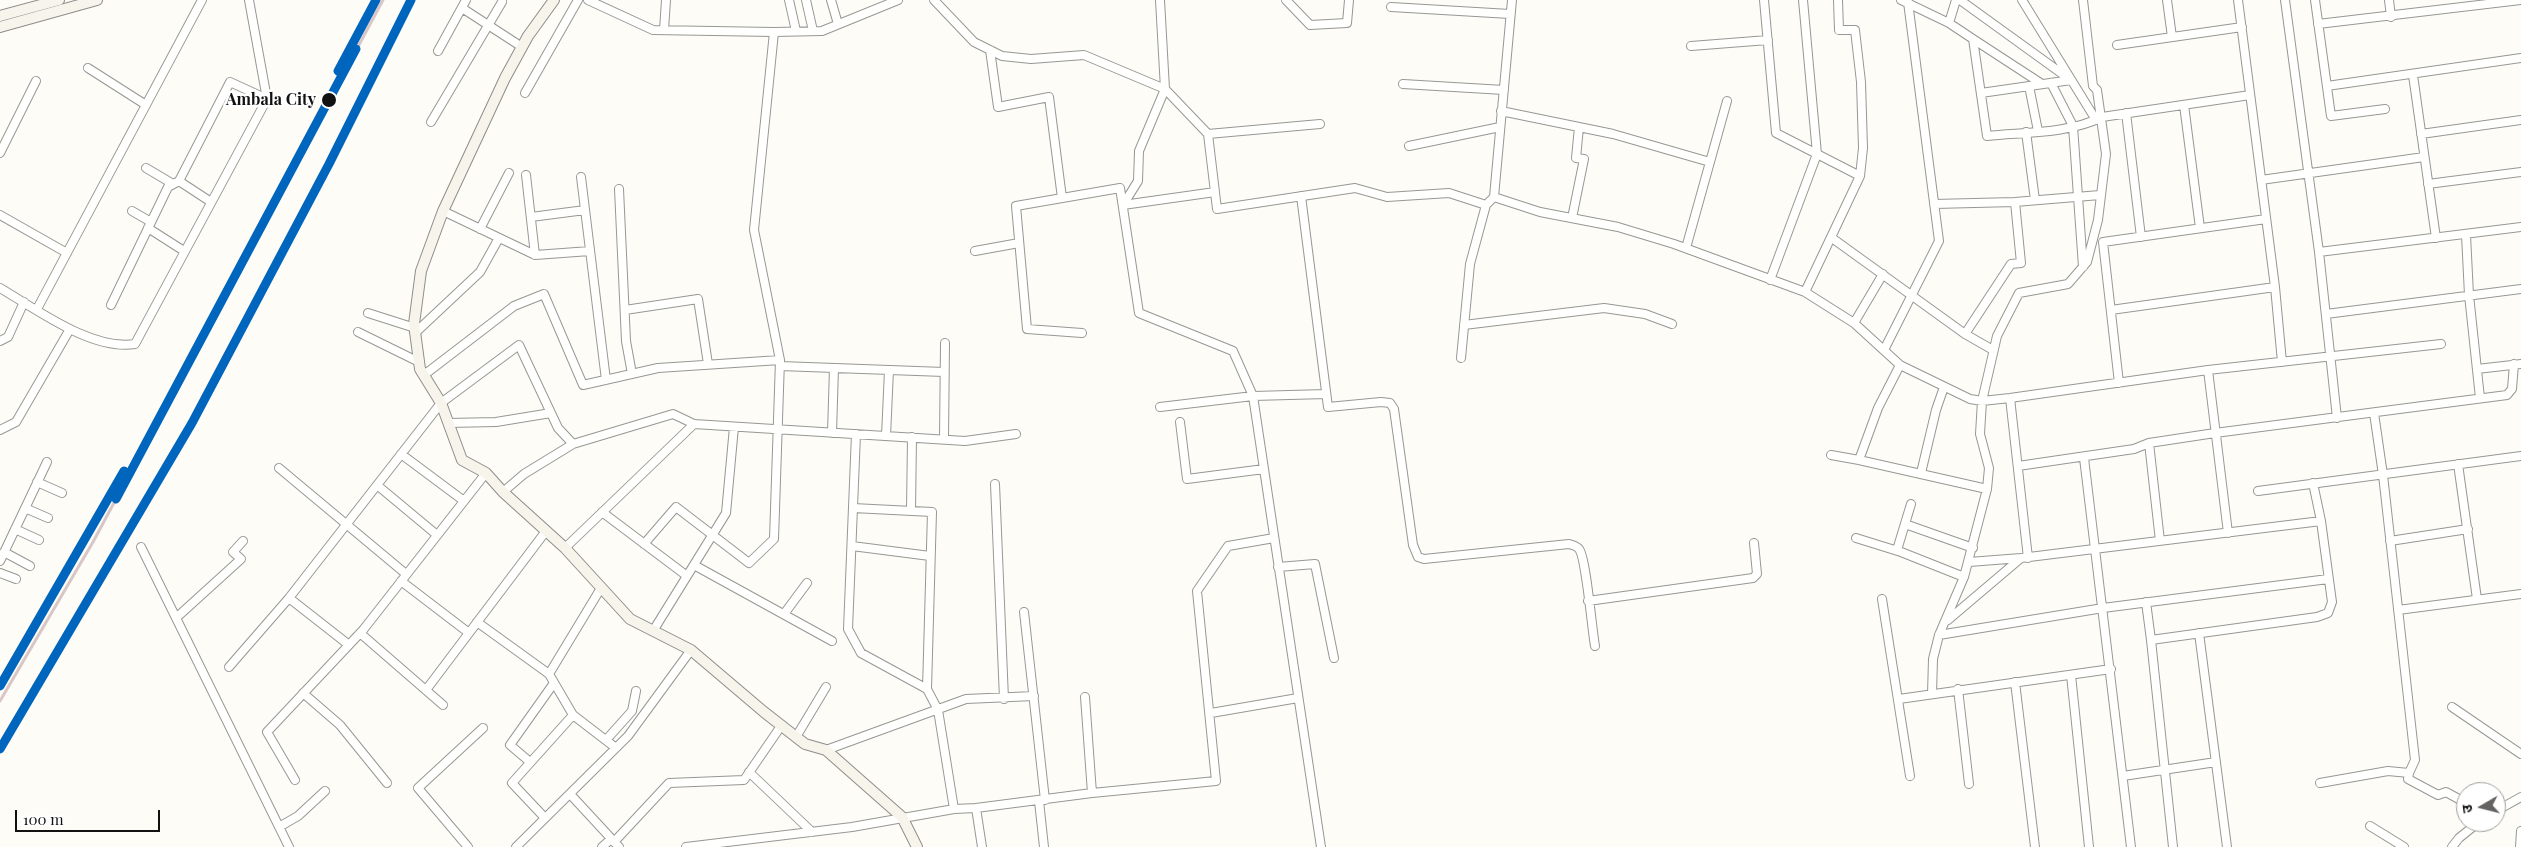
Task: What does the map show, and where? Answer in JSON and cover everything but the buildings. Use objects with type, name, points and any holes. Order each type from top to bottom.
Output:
[{"type":"street","points":[[0,16],[59,0]]},
{"type":"street","points":[[0,26],[97,0]]},
{"type":"street","points":[[37,309],[202,0]]},
{"type":"street","points":[[0,288],[70,328],[100,341],[123,346],[134,344],[267,99],[249,0]]},
{"type":"street","points":[[438,51],[466,0]]},
{"type":"street","points":[[554,0],[522,47],[443,211],[421,271],[415,331],[419,362],[424,375],[441,403],[462,460],[486,472],[503,492],[565,548],[630,619],[691,650],[805,744],[826,750],[902,817],[917,847]]},
{"type":"street","points":[[525,93],[578,0]]},
{"type":"street","points":[[588,0],[653,30],[774,32],[822,31],[898,0]]},
{"type":"street","points":[[664,30],[666,0]]},
{"type":"street","points":[[789,0],[796,31]]},
{"type":"street","points":[[806,0],[813,31]]},
{"type":"street","points":[[831,0],[838,24]]},
{"type":"street","points":[[934,0],[974,42],[1002,56],[1031,59],[1084,54],[1165,89],[1208,134],[1217,209],[1354,188],[1386,197],[1449,193],[1486,205]]},
{"type":"street","points":[[1123,205],[1138,181],[1139,151],[1165,89],[1160,0]]},
{"type":"street","points":[[1286,0],[1310,25],[1347,23],[1348,0]]},
{"type":"street","points":[[1461,358],[1470,264],[1486,205],[1494,197],[1512,0]]},
{"type":"street","points":[[1764,0],[1776,133],[1860,176]]},
{"type":"street","points":[[1770,280],[1817,154],[1803,0]]},
{"type":"street","points":[[1805,292],[1860,176],[1863,148],[1861,82],[1855,30],[1839,30],[1838,0]]},
{"type":"street","points":[[1949,23],[1956,0]]},
{"type":"street","points":[[1960,0],[2071,80]]},
{"type":"street","points":[[2022,0],[2071,80],[2099,118]]},
{"type":"street","points":[[1932,694],[1933,659],[1939,635],[1969,562],[1987,489],[1989,468],[1980,434],[1982,402],[1997,336],[2019,292],[2068,284],[2083,267],[2087,262],[2098,220],[2106,154],[2099,118],[2097,90],[2093,86],[2083,0]]},
{"type":"street","points":[[2167,0],[2172,37]]},
{"type":"street","points":[[2238,0],[2275,287],[2282,362]]},
{"type":"street","points":[[2285,0],[2319,252],[2337,418]]},
{"type":"street","points":[[2315,0],[2331,116],[2385,109]]},
{"type":"street","points":[[2389,0],[2391,17]]},
{"type":"street","points":[[2318,24],[2391,17],[2521,0]]},
{"type":"street","points":[[1904,1],[1949,23],[2042,84]]},
{"type":"street","points":[[1884,350],[1940,241],[1904,1]]},
{"type":"street","points":[[430,122],[502,2]]},
{"type":"street","points":[[1391,7],[1510,14]]},
{"type":"street","points":[[462,8],[522,47]]},
{"type":"street","points":[[2117,45],[2242,27]]},
{"type":"street","points":[[644,544],[676,507],[749,563],[774,539],[780,363],[754,230],[774,32]]},
{"type":"street","points":[[1974,39],[1987,136],[2073,126],[2099,118],[2126,113],[2250,95]]},
{"type":"street","points":[[1691,46],[1768,40]]},
{"type":"street","points":[[990,50],[998,107],[1048,97],[1062,198]]},
{"type":"street","points":[[2327,86],[2521,58]]},
{"type":"street","points":[[88,68],[146,105]]},
{"type":"street","points":[[2413,75],[2436,238]]},
{"type":"street","points":[[1981,93],[2071,80]]},
{"type":"street","points":[[0,153],[36,81]]},
{"type":"street","points":[[111,305],[168,187],[176,183],[230,82],[267,99]]},
{"type":"street","points":[[2051,83],[2073,126],[2083,267]]},
{"type":"street","points":[[1403,84],[1504,90]]},
{"type":"street","points":[[2029,86],[2038,131]]},
{"type":"street","points":[[1686,248],[1727,102]]},
{"type":"street","points":[[2184,105],[2200,228]]},
{"type":"street","points":[[1501,112],[1612,134],[1710,162]]},
{"type":"street","points":[[2126,113],[2141,237]]},
{"type":"street","points":[[2421,134],[2521,120]]},
{"type":"street","points":[[1208,134],[1320,124]]},
{"type":"street","points":[[1409,146],[1500,127]]},
{"type":"street","points":[[1572,218],[1584,159],[1576,158],[1579,127]]},
{"type":"street","points":[[2026,132],[2035,200]]},
{"type":"street","points":[[2261,180],[2424,157]]},
{"type":"street","points":[[146,168],[211,202]]},
{"type":"street","points":[[2428,184],[2521,172]]},
{"type":"street","points":[[480,228],[508,173]]},
{"type":"street","points":[[526,175],[535,255]]},
{"type":"street","points":[[581,178],[606,380]]},
{"type":"street","points":[[1082,333],[1027,329],[1016,206],[1120,188],[1139,313],[1234,351],[1253,396],[1321,847]]},
{"type":"street","points":[[620,189],[626,341],[632,374]]},
{"type":"street","points":[[1123,205],[1215,192]]},
{"type":"street","points":[[1934,204],[2015,202],[2100,195]]},
{"type":"street","points":[[1301,196],[1328,406],[1381,402],[1390,403],[1394,409],[1413,545],[1418,557],[1424,559],[1568,544],[1575,546],[1580,549],[1585,564],[1588,601],[1595,646]]},
{"type":"street","points":[[1494,197],[1540,212],[1618,227],[1686,248],[1805,292],[1854,322],[1900,365],[1944,387],[1982,402],[2208,370],[2441,344]]},
{"type":"street","points":[[1965,334],[2012,264],[2021,263],[2015,202]]},
{"type":"street","points":[[531,217],[585,210]]},
{"type":"street","points":[[132,211],[184,252]]},
{"type":"street","points":[[443,211],[535,255],[590,250]]},
{"type":"street","points":[[0,215],[67,253]]},
{"type":"street","points":[[2119,383],[2103,242],[2266,219]]},
{"type":"street","points":[[2319,252],[2521,227]]},
{"type":"street","points":[[2466,235],[2480,398]]},
{"type":"street","points":[[415,331],[480,272],[499,238]]},
{"type":"street","points":[[1832,238],[1965,334],[1993,350]]},
{"type":"street","points":[[975,251],[1019,243]]},
{"type":"street","points":[[1854,322],[1883,274]]},
{"type":"street","points":[[2111,310],[2275,287]]},
{"type":"street","points":[[2326,314],[2521,289]]},
{"type":"street","points":[[424,375],[514,306],[544,294],[583,385],[658,368],[708,364],[780,363],[834,368],[944,372]]},
{"type":"street","points":[[625,310],[698,299],[708,364]]},
{"type":"street","points":[[0,341],[8,337],[24,302]]},
{"type":"street","points":[[1464,326],[1604,308],[1645,314],[1672,324]]},
{"type":"street","points":[[368,312],[415,331]]},
{"type":"street","points":[[0,430],[16,422],[70,328]]},
{"type":"street","points":[[358,332],[419,362]]},
{"type":"street","points":[[944,439],[945,343]]},
{"type":"street","points":[[229,668],[289,598],[441,403],[519,345],[558,428],[573,444]]},
{"type":"street","points":[[2018,466],[2134,450],[2149,443],[2215,432],[2374,413],[2510,392],[2517,364],[2477,369]]},
{"type":"street","points":[[1859,460],[1878,408],[1900,365]]},
{"type":"street","points":[[832,432],[834,368]]},
{"type":"street","points":[[886,436],[889,370]]},
{"type":"street","points":[[2208,370],[2228,533]]},
{"type":"street","points":[[1921,474],[1936,410],[1944,387]]},
{"type":"street","points":[[1160,407],[1253,396],[1326,394]]},
{"type":"street","points":[[2010,398],[2018,466],[2024,558]]},
{"type":"street","points":[[448,423],[496,422],[551,413]]},
{"type":"street","points":[[2374,413],[2383,474],[2415,760],[2408,779],[2432,794],[2438,795],[2446,792],[2456,798]]},
{"type":"street","points":[[503,492],[524,474],[573,444],[673,414],[694,424],[965,441],[1016,434]]},
{"type":"street","points":[[1180,422],[1187,479],[1264,469]]},
{"type":"street","points":[[565,548],[694,424]]},
{"type":"street","points":[[653,631],[726,513],[734,426]]},
{"type":"street","points":[[856,434],[848,629],[860,653],[927,689]]},
{"type":"street","points":[[910,511],[912,437]]},
{"type":"street","points":[[2149,443],[2160,541]]},
{"type":"street","points":[[401,454],[464,501]]},
{"type":"street","points":[[1831,455],[1987,489]]},
{"type":"street","points":[[2258,491],[2521,456]]},
{"type":"street","points":[[2084,458],[2131,847]]},
{"type":"street","points":[[0,561],[47,462]]},
{"type":"street","points":[[2458,464],[2477,599]]},
{"type":"street","points":[[279,468],[346,524],[469,633]]},
{"type":"street","points":[[294,780],[267,732],[360,633],[486,472]]},
{"type":"street","points":[[37,482],[62,494]]},
{"type":"street","points":[[2151,640],[2322,616],[2328,613],[2332,602],[2321,521],[2313,483]]},
{"type":"street","points":[[995,484],[1004,699]]},
{"type":"street","points":[[377,485],[437,535]]},
{"type":"street","points":[[1896,550],[1911,504]]},
{"type":"street","points":[[25,508],[48,518]]},
{"type":"street","points":[[853,508],[932,512],[927,689],[938,710],[954,809]]},
{"type":"street","points":[[602,512],[687,576]]},
{"type":"street","points":[[1969,562],[2096,550],[2321,521]]},
{"type":"street","points":[[1904,524],[1973,548]]},
{"type":"street","points":[[15,528],[39,540]]},
{"type":"street","points":[[2390,541],[2468,529]]},
{"type":"street","points":[[426,690],[546,531]]},
{"type":"street","points":[[686,847],[812,832],[954,809],[1216,781],[1198,590],[1228,546],[1274,538]]},
{"type":"street","points":[[1856,538],[1896,550],[1964,577]]},
{"type":"street","points":[[0,541],[6,549],[30,566]]},
{"type":"street","points":[[176,618],[241,559],[233,552],[242,541]]},
{"type":"street","points":[[1588,601],[1753,578],[1757,574],[1754,544]]},
{"type":"street","points":[[852,546],[930,556]]},
{"type":"street","points":[[141,547],[289,847]]},
{"type":"street","points":[[1945,622],[2024,558]]},
{"type":"street","points":[[694,564],[832,641]]},
{"type":"street","points":[[1278,567],[1315,564],[1334,658]]},
{"type":"street","points":[[0,573],[16,579]]},
{"type":"street","points":[[1939,635],[2103,608],[2328,579]]},
{"type":"street","points":[[784,614],[807,583]]},
{"type":"street","points":[[549,674],[601,588]]},
{"type":"street","points":[[2398,610],[2521,594]]},
{"type":"street","points":[[289,598],[349,645]]},
{"type":"street","points":[[1882,599],[1910,776]]},
{"type":"street","points":[[2146,602],[2173,847]]},
{"type":"street","points":[[1024,612],[1034,696],[1044,847]]},
{"type":"street","points":[[477,622],[549,674],[573,715],[616,748]]},
{"type":"street","points":[[360,633],[444,706]]},
{"type":"street","points":[[2200,633],[2227,847]]},
{"type":"street","points":[[516,847],[628,736],[691,650]]},
{"type":"street","points":[[1899,699],[1958,689],[2111,669]]},
{"type":"street","points":[[2071,675],[2089,847]]},
{"type":"street","points":[[2015,682],[2035,847]]},
{"type":"street","points":[[530,762],[510,745],[554,684]]},
{"type":"street","points":[[796,737],[826,687]]},
{"type":"street","points":[[1958,689],[1969,784]]},
{"type":"street","points":[[606,740],[632,711],[636,691]]},
{"type":"street","points":[[303,693],[340,725],[387,783]]},
{"type":"street","points":[[826,750],[966,699],[1004,699],[1034,696]]},
{"type":"street","points":[[1084,697],[1092,793]]},
{"type":"street","points":[[1211,713],[1298,698]]},
{"type":"street","points":[[2452,707],[2521,754]]},
{"type":"street","points":[[545,818],[512,783],[573,715]]},
{"type":"street","points":[[602,847],[615,842],[669,782],[744,780],[781,726]]},
{"type":"street","points":[[468,847],[418,788],[483,728]]},
{"type":"street","points":[[2123,776],[2216,762]]},
{"type":"street","points":[[749,772],[812,832]]},
{"type":"street","points":[[2320,783],[2388,772],[2409,773]]},
{"type":"street","points":[[279,827],[298,816],[326,791]]},
{"type":"street","points":[[570,794],[615,842]]},
{"type":"street","points":[[2506,805],[2521,797]]},
{"type":"street","points":[[976,808],[982,847]]},
{"type":"street","points":[[2370,826],[2404,847]]},
{"type":"street","points":[[2520,847],[2521,830]]},
{"type":"street","points":[[2452,847],[2466,832]]},
{"type":"railway","points":[[0,701],[93,542],[383,0]]},
{"type":"railway","points":[[0,749],[192,423],[329,164],[411,0]]},
{"type":"transit line","points":[[338,71],[376,0]]},
{"type":"transit line","points":[[0,749],[192,423],[329,164],[411,0]]},
{"type":"transit line","points":[[116,499],[356,49]]},
{"type":"transit line","points":[[0,686],[124,471]]},
{"type":"place","name":"Ambala City","points":[[329,100]]}]
